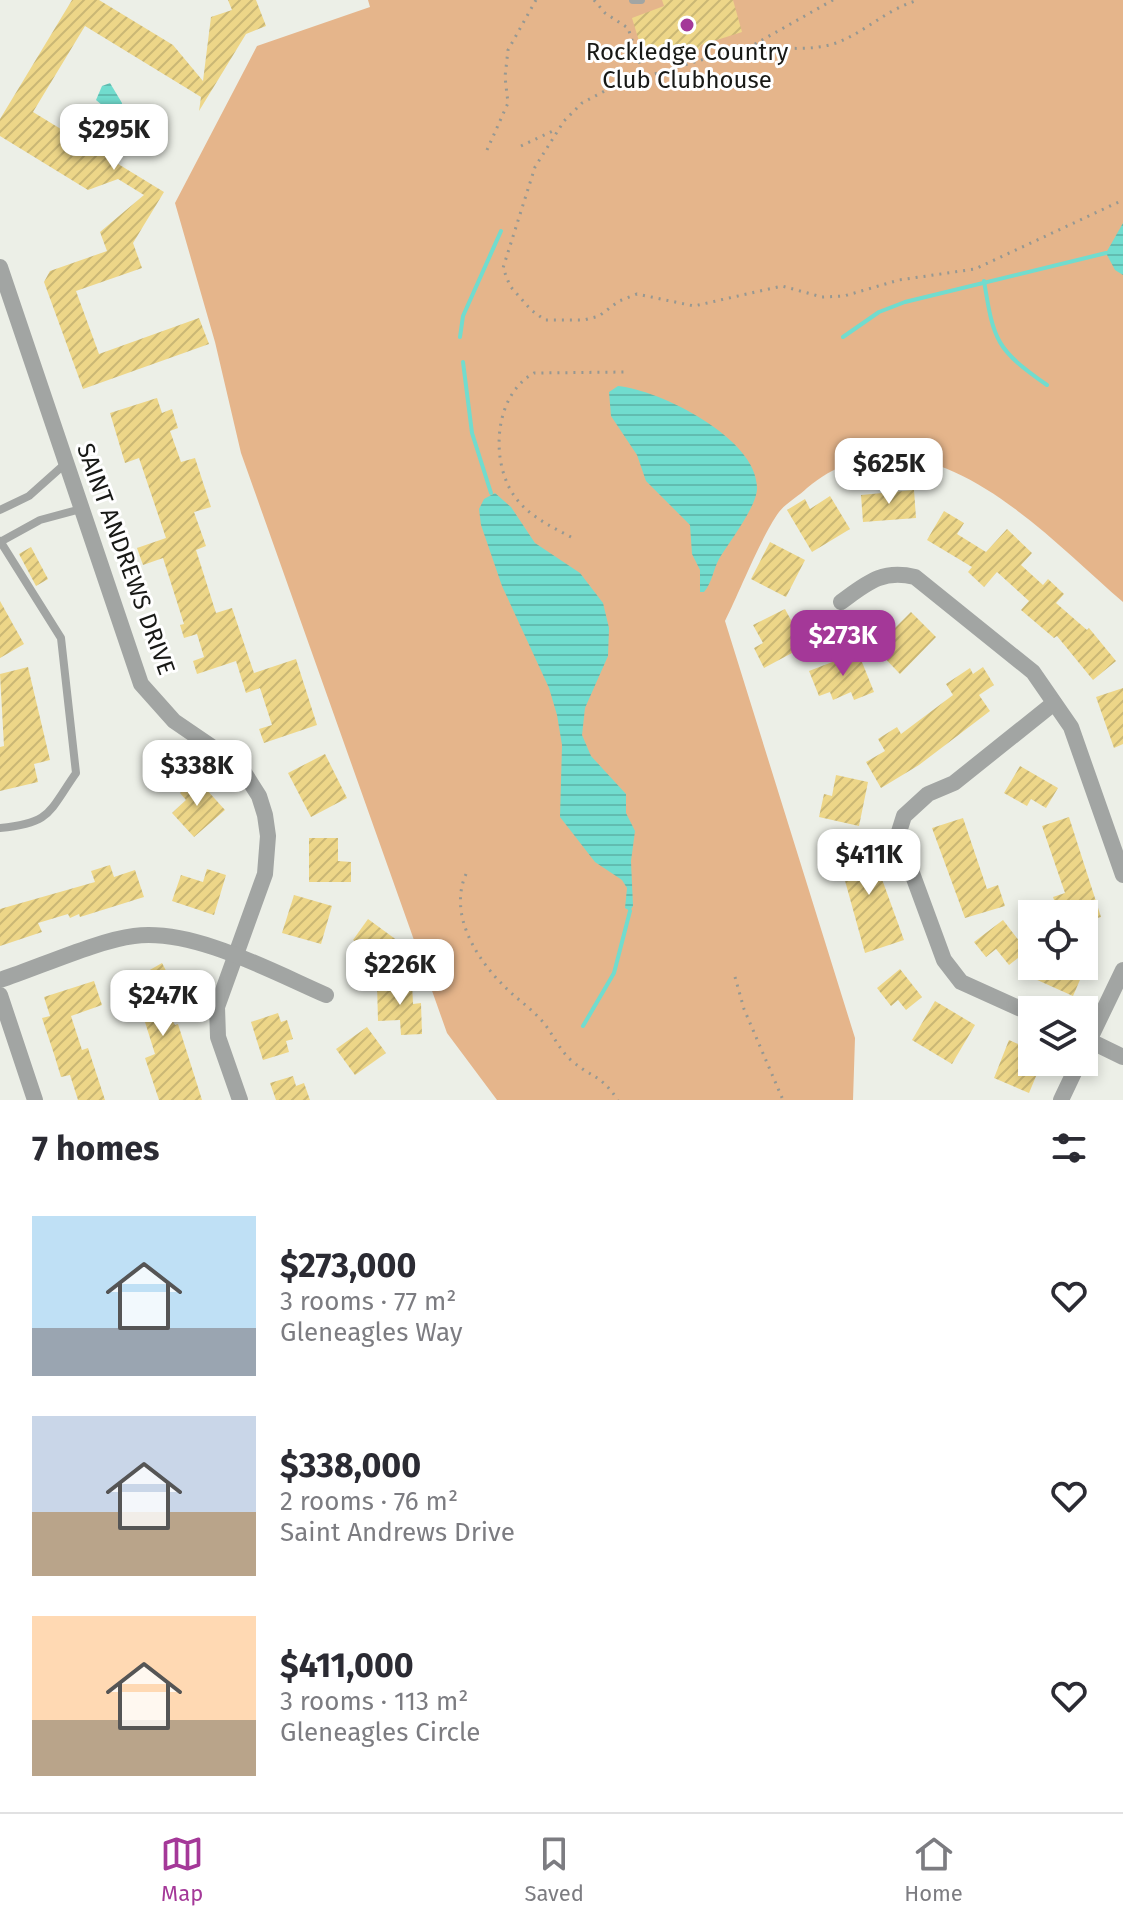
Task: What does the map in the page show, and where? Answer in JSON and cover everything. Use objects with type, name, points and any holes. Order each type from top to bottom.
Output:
[{"type":"street","name":"SAINT ANDREWS DRIVE","points":[[0,267],[141,684],[174,721],[226,753],[240,766],[259,796],[268,836],[267,864],[217,1007],[218,1037],[240,1100]]},
{"type":"street","points":[[841,602],[878,575],[897,573],[915,577],[1033,672],[1071,727],[1123,875]]},
{"type":"street","points":[[1018,1008],[961,982],[944,960],[898,835],[904,816],[928,794],[954,783],[1054,703]]},
{"type":"street","points":[[0,980],[132,936],[162,934],[237,957],[326,995]]},
{"type":"street","points":[[1098,1019],[1123,970]]},
{"type":"street","points":[[0,995],[35,1100]]},
{"type":"street","points":[[1098,1048],[1123,1057]]},
{"type":"street","points":[[1061,1100],[1072,1076]]},
{"type":"lane","points":[[633,0],[641,0]]},
{"type":"lane","points":[[0,510],[29,496],[66,463]]},
{"type":"lane","points":[[0,828],[33,825],[45,818],[76,773],[61,638],[0,542],[40,520],[81,509]]},
{"type":"path","points":[[487,150],[508,103],[505,77],[508,50],[536,0]]},
{"type":"path","points":[[594,0],[605,13],[628,28],[643,75]]},
{"type":"path","points":[[833,0],[755,44],[643,75],[582,103],[557,129],[535,167],[503,268],[515,293],[545,320],[592,318],[637,294],[694,306],[782,286],[836,298],[899,280],[975,269],[1123,200]]},
{"type":"path","points":[[755,44],[781,48],[837,43],[889,10],[919,0]]},
{"type":"path","points":[[521,146],[557,129]]},
{"type":"path","points":[[571,537],[532,515],[509,488],[500,458],[502,417],[516,391],[534,373],[625,372]]},
{"type":"path","points":[[466,874],[459,889],[459,910],[482,958],[503,985],[543,1022],[569,1059],[601,1078],[618,1100]]},
{"type":"path","points":[[735,977],[748,1021],[783,1100]]},
{"type":"shaded area","points":[[368,0],[1123,0],[1123,602],[1017,510],[977,484],[935,464],[893,457],[850,463],[807,488],[782,509],[765,535],[725,621],[855,1038],[853,1100],[497,1100],[447,1033],[241,453],[215,342],[175,203],[257,46],[370,7]]},
{"type":"water","points":[[110,83],[122,103],[121,115],[116,117],[96,100],[102,86]]},
{"type":"water","points":[[1123,223],[1123,275],[1115,270],[1106,253]]},
{"type":"water","points":[[618,386],[658,397],[704,420],[742,452],[753,470],[757,489],[752,506],[719,559],[704,592],[700,592],[700,570],[692,554],[690,525],[646,481],[637,455],[611,416],[609,392]]},
{"type":"water","points":[[495,493],[511,507],[535,543],[580,573],[603,603],[609,628],[608,656],[585,708],[582,735],[591,756],[626,794],[626,813],[635,831],[631,861],[633,906],[630,911],[625,908],[627,888],[622,880],[595,862],[560,817],[562,745],[557,715],[549,688],[502,586],[481,525],[479,509],[484,499]]},
{"type":"building","points":[[72,0],[99,0],[173,45],[203,81],[211,17],[232,10],[228,0],[256,0],[266,26],[246,34],[199,111],[201,97],[85,26],[33,112],[164,192],[133,243],[142,268],[76,291],[99,354],[199,318],[209,344],[83,389],[44,282],[50,271],[107,251],[100,232],[144,195],[118,179],[88,190],[0,136],[0,119]]},
{"type":"building","name":"Rockledge Country Club Clubhouse","points":[[662,0],[733,0],[742,32],[701,45],[695,57],[682,61],[670,54],[645,61],[632,18],[664,6]]},
{"type":"building","points":[[157,398],[162,413],[172,409],[178,428],[170,431],[181,462],[195,458],[211,507],[194,512],[206,546],[196,550],[216,613],[232,608],[254,673],[296,659],[317,725],[264,743],[259,729],[272,725],[260,688],[246,693],[236,661],[197,674],[193,661],[204,657],[197,634],[184,638],[180,625],[184,624],[163,558],[143,565],[137,548],[166,538],[139,458],[125,463],[110,413]]},
{"type":"building","points":[[914,490],[916,518],[863,522],[861,495]]},
{"type":"building","points":[[830,496],[850,529],[812,552],[787,510],[805,499],[810,509]]},
{"type":"building","points":[[944,511],[964,523],[957,534],[986,552],[1007,529],[1032,553],[1021,565],[1043,585],[1048,579],[1064,594],[1056,603],[1087,630],[1089,628],[1116,661],[1093,680],[1057,636],[1054,638],[1021,610],[1029,601],[997,572],[984,587],[968,572],[972,567],[927,540]]},
{"type":"building","points":[[770,542],[805,560],[786,597],[751,579]]},
{"type":"building","points":[[31,547],[48,579],[36,586],[19,554]]},
{"type":"building","points":[[0,601],[24,644],[0,658]]},
{"type":"building","points":[[785,609],[805,646],[764,668],[754,648],[763,643],[753,625]]},
{"type":"building","points":[[911,612],[936,637],[900,674],[875,648]]},
{"type":"building","points":[[858,652],[874,692],[854,700],[851,692],[833,700],[830,692],[819,696],[809,671]]},
{"type":"building","points":[[28,667],[50,760],[34,764],[38,782],[0,791],[0,747],[4,746],[0,674]]},
{"type":"building","points":[[983,667],[994,685],[979,695],[990,711],[919,765],[881,788],[866,762],[885,751],[878,739],[897,727],[901,734],[953,695],[946,684],[970,668],[973,674]]},
{"type":"building","points":[[1123,688],[1123,744],[1114,748],[1096,697]]},
{"type":"building","points":[[325,754],[347,798],[311,817],[288,773]]},
{"type":"building","points":[[1020,766],[1058,788],[1046,808],[1031,799],[1027,806],[1004,793]]},
{"type":"building","points":[[836,775],[868,782],[859,826],[819,817],[824,794],[832,796]]},
{"type":"building","points":[[196,778],[225,810],[194,837],[172,813],[186,800],[180,793]]},
{"type":"building","points":[[1069,817],[1096,900],[1054,900],[1053,897],[1065,893],[1042,826]]},
{"type":"building","points":[[963,818],[987,889],[998,885],[1005,906],[965,918],[932,828]]},
{"type":"building","points":[[866,835],[904,940],[865,953],[839,859],[848,856],[844,842]]},
{"type":"building","points":[[309,838],[338,838],[338,861],[351,862],[351,882],[309,882]]},
{"type":"building","points":[[110,865],[114,877],[135,870],[144,897],[80,917],[79,914],[70,918],[68,914],[38,923],[42,932],[0,946],[0,909],[95,882],[91,871]]},
{"type":"building","points":[[207,869],[226,875],[214,915],[172,901],[181,875],[203,882]]},
{"type":"building","points":[[294,895],[332,906],[321,944],[282,933]]},
{"type":"building","points":[[368,919],[398,941],[383,962],[353,940]]},
{"type":"building","points":[[1003,920],[1018,939],[1018,958],[1009,965],[996,949],[986,957],[974,942]]},
{"type":"building","points":[[162,963],[173,984],[157,993],[175,1025],[178,1024],[202,1100],[159,1100],[145,1058],[155,1054],[145,1022],[120,987]]},
{"type":"building","points":[[900,969],[922,997],[906,1010],[898,1000],[891,1006],[877,988]]},
{"type":"building","points":[[1037,980],[1080,980],[1073,996]]},
{"type":"building","points":[[94,981],[102,1005],[71,1016],[82,1050],[88,1048],[105,1100],[78,1100],[70,1075],[61,1077],[42,1018],[50,1016],[44,997]]},
{"type":"building","points":[[412,982],[413,1004],[421,1003],[422,1034],[401,1035],[400,1020],[378,1021],[377,983]]},
{"type":"building","points":[[935,1001],[975,1025],[952,1064],[912,1040]]},
{"type":"building","points":[[278,1013],[281,1022],[287,1020],[293,1039],[286,1041],[289,1052],[263,1060],[251,1022]]},
{"type":"building","points":[[367,1027],[386,1053],[355,1075],[336,1049]]},
{"type":"building","points":[[1009,1040],[1018,1044],[1018,1076],[1036,1076],[1029,1093],[994,1078]]},
{"type":"building","points":[[293,1076],[296,1086],[304,1083],[310,1100],[276,1100],[270,1083]]},
{"type":"waterway","points":[[460,337],[463,316],[501,231]]},
{"type":"waterway","points":[[843,337],[879,312],[905,302],[1106,253]]},
{"type":"waterway","points":[[984,281],[991,318],[1000,342],[1017,362],[1047,385]]},
{"type":"waterway","points":[[463,362],[472,433],[491,493]]},
{"type":"waterway","points":[[583,1026],[614,973],[630,911]]},
{"type":"place","name":"Rockledge Country Club Clubhouse","points":[[687,25]]}]
